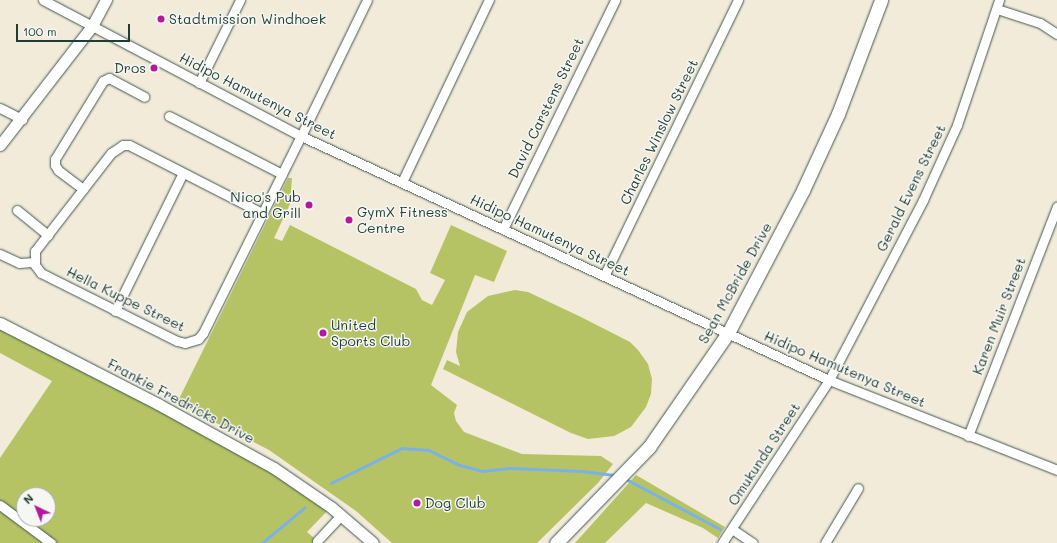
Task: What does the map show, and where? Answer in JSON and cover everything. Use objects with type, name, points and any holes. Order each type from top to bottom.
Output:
[{"type":"main road","name":"Sean McBride Drive","points":[[556,543],[649,447],[728,333],[803,190],[838,114],[881,0]]},
{"type":"street","name":"Hidipo Hamutenya Street","points":[[43,0],[301,136],[829,380],[1057,470]]},
{"type":"street","points":[[0,145],[22,119],[92,26],[106,0]]},
{"type":"street","points":[[199,83],[240,0]]},
{"type":"street","name":"Hella Kuppe Street","points":[[35,262],[42,273],[115,311],[185,343],[198,339],[301,136],[367,0]]},
{"type":"street","points":[[402,182],[489,0]]},
{"type":"street","name":"David Carstens Street","points":[[503,229],[615,0]]},
{"type":"street","name":"Charles Winslow Street","points":[[604,276],[738,0]]},
{"type":"street","points":[[998,4],[1040,23],[1057,34]]},
{"type":"street","name":"Gerald Evens Street","points":[[829,380],[940,164],[957,125],[998,4]]},
{"type":"street","points":[[83,189],[58,170],[54,165],[55,159],[103,81],[109,78],[144,97]]},
{"type":"street","points":[[0,108],[22,119]]},
{"type":"street","points":[[169,116],[282,174]]},
{"type":"street","points":[[0,254],[19,263],[35,262],[35,251],[111,154],[123,145],[129,145],[262,213]]},
{"type":"street","points":[[115,311],[182,173]]},
{"type":"street","name":"Karen Muir Street","points":[[968,436],[1057,207]]},
{"type":"street","points":[[17,210],[48,235]]},
{"type":"street","name":"Frankie Fredricks Drive","points":[[0,323],[257,458],[341,515],[373,543]]},
{"type":"street","name":"Omukunda Street","points":[[722,543],[829,380]]},
{"type":"street","points":[[825,543],[858,488]]},
{"type":"street","points":[[0,505],[51,543]]},
{"type":"street","points":[[317,541],[341,515]]},
{"type":"street","points":[[732,529],[753,543]]},
{"type":"green space","points":[[288,178],[292,178],[290,204],[274,238],[282,241],[290,225],[416,289],[422,300],[432,305],[445,280],[430,273],[451,225],[507,251],[494,282],[475,275],[431,385],[457,405],[454,413],[456,421],[464,432],[522,454],[601,456],[613,464],[598,483],[537,543],[392,543],[356,511],[269,450],[177,403]]},
{"type":"green space","points":[[515,290],[528,292],[581,317],[630,342],[638,350],[648,364],[652,379],[651,394],[646,407],[631,427],[614,436],[588,439],[571,433],[443,369],[447,360],[460,366],[456,352],[458,332],[467,312],[488,296]]},
{"type":"green space","points":[[0,323],[263,462],[331,507],[307,532],[320,543],[0,543],[0,458],[52,381],[0,353]]},
{"type":"green space","points":[[636,475],[725,527],[718,538],[703,528],[646,503],[605,543],[575,543]]},
{"type":"waterway","points":[[331,483],[402,448],[429,450],[460,465],[482,471],[510,468],[582,471],[614,475]]},
{"type":"waterway","points":[[628,480],[720,529]]},
{"type":"waterway","points":[[262,543],[304,508]]},
{"type":"place","name":"Stadtmission Windhoek","points":[[161,19]]},
{"type":"place","name":"Dros","points":[[154,68]]},
{"type":"place","name":"Nico's Pub and Grill","points":[[309,205]]},
{"type":"place","name":"GymX Fitness Centre","points":[[349,220]]},
{"type":"place","name":"United Sports Club","points":[[323,333]]},
{"type":"place","name":"Dog Club","points":[[417,503]]}]
